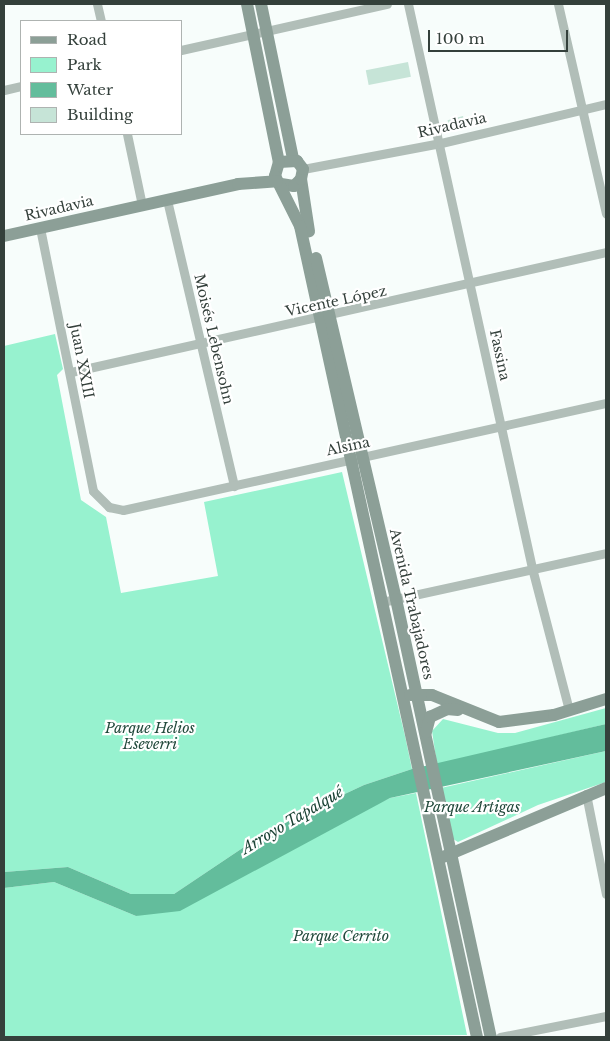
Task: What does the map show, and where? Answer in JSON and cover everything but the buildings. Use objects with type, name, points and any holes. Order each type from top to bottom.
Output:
[{"type":"main road","points":[[248,4],[260,32],[293,158],[302,174]]},
{"type":"main road","points":[[260,4],[260,32],[279,182]]},
{"type":"main road","name":"Rivadavia","points":[[238,184],[293,158]]},
{"type":"main road","name":"Rivadavia","points":[[4,236],[238,184],[279,182],[294,186],[302,174]]},
{"type":"main road","name":"Avenida Trabajadores","points":[[302,174],[302,199],[325,318],[356,458],[382,602],[402,695],[491,1037]]},
{"type":"main road","name":"Avenida Trabajadores","points":[[279,182],[300,226],[325,318]]},
{"type":"main road","name":"Avenida Trabajadores","points":[[356,458],[396,599],[418,694],[427,736],[437,827]]},
{"type":"main road","points":[[402,695],[432,695],[462,711],[510,722],[569,710],[606,699]]},
{"type":"main road","points":[[427,736],[430,717],[438,712],[462,711]]},
{"type":"main road","points":[[444,856],[586,794],[606,788]]},
{"type":"main road","name":"Avenida Trabajadores","points":[[444,856],[477,1037]]},
{"type":"street","points":[[97,4],[101,20]]},
{"type":"street","points":[[182,50],[387,4]]},
{"type":"street","name":"Fassina","points":[[408,4],[532,568],[569,710]]},
{"type":"street","points":[[558,4],[606,214]]},
{"type":"street","points":[[4,90],[20,86]]},
{"type":"street","name":"Rivadavia","points":[[302,174],[606,104]]},
{"type":"street","points":[[127,135],[142,205]]},
{"type":"street","name":"Moisés Lebensohn","points":[[167,200],[234,486]]},
{"type":"street","name":"Juan XXIII","points":[[40,228],[98,500]]},
{"type":"street","name":"Vicente López","points":[[71,372],[325,318],[606,252]]},
{"type":"street","name":"Alsina","points":[[98,500],[123,510],[356,458],[502,429],[606,403]]},
{"type":"street","points":[[382,602],[606,553]]},
{"type":"street","points":[[586,794],[606,894]]},
{"type":"street","points":[[500,1037],[606,1016]]},
{"type":"green space","name":"Parque Helios Eseverri","points":[[55,334],[63,369],[57,375],[81,500],[106,517],[121,593],[218,576],[204,502],[342,472],[405,736],[412,769],[364,785],[274,827],[174,894],[131,894],[68,867],[4,872],[4,346]]},
{"type":"green space","name":"Parque Artigas","points":[[606,708],[606,724],[437,765],[432,731],[443,719],[498,733],[515,733]]},
{"type":"green space","name":"Parque Artigas","points":[[606,751],[606,782],[538,805],[458,842],[450,837],[441,788]]},
{"type":"green space","name":"Parque Cerrito","points":[[416,793],[467,1035],[4,1037],[4,888],[54,882],[136,916],[390,798]]},
{"type":"water","name":"Arroyo Tapalqué","points":[[606,724],[606,751],[390,798],[180,911],[136,916],[54,882],[4,888],[4,872],[68,867],[131,894],[174,894],[274,827],[364,785],[412,769]]}]
